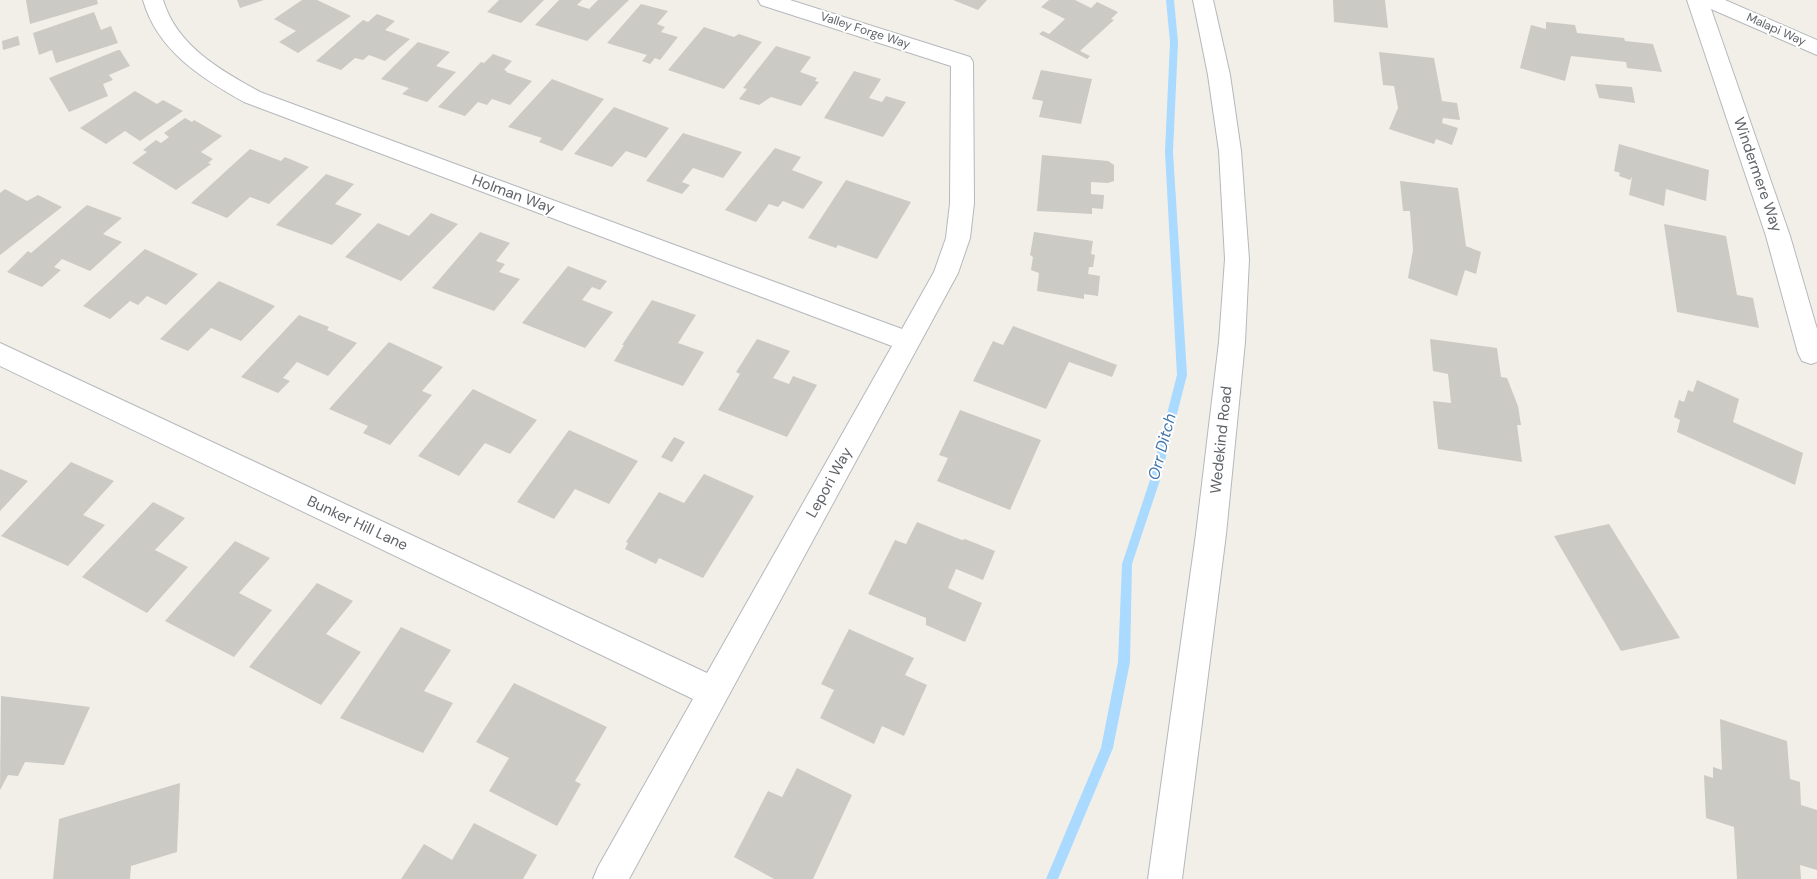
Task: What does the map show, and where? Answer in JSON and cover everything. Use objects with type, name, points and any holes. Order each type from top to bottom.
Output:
[{"type":"street","name":"Holman Way","points":[[153,0],[154,7],[169,34],[190,57],[218,79],[252,97],[909,342]]},
{"type":"street","name":"Valley Forge Way","points":[[768,0],[962,62]]},
{"type":"street","name":"Wedekind Road","points":[[1165,879],[1211,534],[1232,342],[1237,259],[1230,152],[1219,75],[1204,0]]},
{"type":"street","name":"Windermere Way","points":[[1697,0],[1778,236],[1811,353]]},
{"type":"street","name":"Malapi Way","points":[[1707,0],[1817,48]]},
{"type":"street","name":"Lepori Way","points":[[610,879],[946,273],[958,238],[962,203],[962,62]]},
{"type":"street","name":"Bunker Hill Lane","points":[[0,354],[714,693]]},
{"type":"building","points":[[26,0],[97,0],[98,4],[30,24]]},
{"type":"building","points":[[237,0],[264,0],[240,8]]},
{"type":"building","points":[[302,0],[317,0],[351,16],[298,53],[279,42],[296,31],[274,19]]},
{"type":"building","points":[[499,0],[544,0],[521,23],[487,12]]},
{"type":"building","points":[[559,0],[582,0],[577,5],[589,9],[598,0],[629,0],[587,41],[535,25]]},
{"type":"building","points":[[953,0],[987,0],[978,10]]},
{"type":"building","points":[[1049,0],[1075,0],[1091,8],[1097,2],[1118,12],[1111,19],[1114,20],[1080,51],[1090,56],[1087,59],[1039,34],[1043,31],[1049,34],[1065,19],[1041,7]]},
{"type":"building","points":[[1333,0],[1385,0],[1388,28],[1334,22]]},
{"type":"building","points":[[641,4],[668,11],[657,24],[665,27],[661,32],[678,37],[660,60],[655,58],[650,64],[642,61],[647,55],[607,43]]},
{"type":"building","points":[[94,12],[101,30],[111,26],[118,43],[56,63],[52,50],[39,55],[33,33]]},
{"type":"building","points":[[377,14],[395,21],[385,30],[410,39],[385,61],[369,55],[363,60],[355,58],[341,70],[316,61],[363,20],[368,22]]},
{"type":"building","points":[[1546,22],[1575,25],[1577,33],[1624,38],[1625,41],[1653,44],[1662,72],[1627,68],[1626,62],[1571,56],[1565,81],[1520,68],[1531,25],[1546,29]]},
{"type":"building","points":[[704,27],[734,37],[739,34],[762,42],[724,89],[668,70]]},
{"type":"building","points":[[18,36],[20,45],[3,50],[2,41]]},
{"type":"building","points":[[418,42],[450,52],[436,66],[456,72],[427,102],[402,94],[409,88],[381,79]]},
{"type":"building","points":[[776,46],[811,57],[800,72],[817,78],[815,81],[819,82],[801,106],[771,97],[759,105],[739,99],[747,89],[743,88]]},
{"type":"building","points":[[120,50],[130,66],[109,75],[113,80],[103,84],[108,96],[69,112],[49,78]]},
{"type":"building","points":[[1379,52],[1434,58],[1442,101],[1457,103],[1460,120],[1443,118],[1442,123],[1458,128],[1452,145],[1436,139],[1434,144],[1389,129],[1398,108],[1394,86],[1383,85]]},
{"type":"building","points":[[493,54],[512,61],[504,70],[506,72],[532,81],[510,105],[492,99],[487,105],[478,102],[465,116],[438,107],[481,62],[484,63]]},
{"type":"building","points":[[1041,70],[1092,79],[1081,124],[1039,117],[1043,101],[1032,99]]},
{"type":"building","points":[[854,71],[881,79],[869,98],[882,102],[886,96],[906,102],[883,137],[824,118]]},
{"type":"building","points":[[552,79],[604,99],[562,151],[539,142],[542,138],[508,127]]},
{"type":"building","points":[[1595,84],[1632,87],[1635,103],[1599,98]]},
{"type":"building","points":[[135,91],[157,104],[163,100],[183,111],[140,141],[125,131],[106,144],[80,128]]},
{"type":"building","points":[[614,107],[669,128],[646,158],[626,151],[612,167],[574,154]]},
{"type":"building","points":[[185,118],[192,122],[194,120],[222,136],[201,152],[213,159],[208,163],[211,164],[176,190],[132,163],[147,152],[143,150],[156,140],[161,143],[169,137],[164,133]]},
{"type":"building","points":[[683,133],[742,152],[723,178],[693,168],[682,182],[690,185],[682,194],[646,181]]},
{"type":"building","points":[[1619,144],[1709,170],[1706,201],[1666,189],[1664,206],[1629,195],[1632,177],[1630,180],[1619,176],[1620,173],[1614,171]]},
{"type":"building","points":[[775,148],[801,157],[792,170],[823,182],[803,209],[783,201],[778,207],[769,204],[756,222],[725,210]]},
{"type":"building","points":[[250,149],[281,161],[285,157],[309,167],[269,204],[250,197],[227,218],[191,203]]},
{"type":"building","points":[[1042,155],[1108,161],[1114,165],[1114,181],[1108,183],[1091,182],[1091,194],[1104,195],[1103,209],[1092,208],[1092,214],[1037,211]]},
{"type":"building","points":[[326,174],[354,184],[335,204],[362,214],[332,245],[276,225]]},
{"type":"building","points":[[846,180],[911,202],[877,259],[838,245],[836,248],[808,238]]},
{"type":"building","points":[[1400,181],[1458,188],[1466,246],[1481,252],[1476,274],[1465,270],[1457,296],[1408,278],[1413,250],[1410,211],[1403,211]]},
{"type":"building","points":[[5,189],[27,201],[38,195],[62,207],[0,255],[0,193]]},
{"type":"building","points":[[87,205],[122,218],[103,234],[122,242],[90,271],[62,259],[54,267],[61,270],[42,287],[7,272],[28,251],[31,253]]},
{"type":"building","points":[[431,213],[458,224],[401,281],[345,257],[378,223],[409,236]]},
{"type":"building","points":[[1664,224],[1726,236],[1737,295],[1753,298],[1759,328],[1677,312]]},
{"type":"building","points":[[480,232],[510,243],[496,261],[505,264],[499,272],[520,279],[494,311],[432,288]]},
{"type":"building","points":[[1034,232],[1093,241],[1091,254],[1095,255],[1093,267],[1089,267],[1088,274],[1100,276],[1098,296],[1084,294],[1084,299],[1037,291],[1039,273],[1031,270],[1033,257],[1030,255]]},
{"type":"building","points":[[145,249],[198,274],[166,305],[147,296],[138,305],[130,301],[110,319],[83,306]]},
{"type":"building","points":[[568,266],[607,281],[600,290],[592,287],[582,300],[613,312],[585,348],[522,323]]},
{"type":"building","points":[[219,281],[275,306],[241,341],[211,328],[188,351],[160,339]]},
{"type":"building","points":[[652,300],[696,315],[678,343],[704,352],[683,386],[614,361],[624,345],[622,345]]},
{"type":"building","points":[[299,315],[329,327],[327,330],[357,343],[328,376],[297,362],[283,378],[290,381],[278,393],[241,377]]},
{"type":"building","points":[[1013,326],[1117,365],[1112,377],[1069,362],[1046,409],[973,381],[993,341],[1003,345]]},
{"type":"building","points":[[757,339],[790,351],[773,378],[789,384],[793,376],[817,385],[787,437],[718,410],[740,374],[736,372]]},
{"type":"building","points":[[1430,339],[1497,348],[1501,377],[1507,378],[1518,406],[1521,425],[1517,425],[1522,462],[1438,449],[1433,401],[1451,403],[1448,374],[1433,371]]},
{"type":"building","points":[[389,342],[443,367],[422,391],[432,395],[390,445],[363,433],[368,426],[329,409]]},
{"type":"building","points":[[1697,380],[1739,399],[1733,422],[1803,453],[1795,485],[1677,432],[1680,420],[1674,417],[1679,400],[1684,402],[1688,390],[1693,392]]},
{"type":"building","points":[[473,389],[537,420],[510,454],[485,443],[459,476],[418,456]]},
{"type":"building","points":[[960,410],[1041,440],[1010,510],[937,481],[948,458],[939,455]]},
{"type":"building","points":[[569,430],[638,461],[609,504],[575,489],[554,519],[517,502]]},
{"type":"building","points":[[674,437],[685,442],[672,462],[661,457]]},
{"type":"building","points":[[71,462],[114,481],[83,515],[105,525],[68,566],[1,536]]},
{"type":"building","points":[[0,469],[28,481],[0,511]]},
{"type":"building","points":[[704,474],[754,496],[703,578],[659,558],[656,564],[625,549],[628,543],[626,542],[659,492],[684,503]]},
{"type":"building","points":[[153,502],[185,518],[155,550],[188,567],[147,613],[82,577]]},
{"type":"building","points":[[917,522],[995,551],[983,580],[956,569],[948,588],[982,603],[965,642],[926,625],[926,618],[868,594],[895,540],[906,544]]},
{"type":"building","points":[[1609,524],[1680,638],[1621,651],[1554,536]]},
{"type":"building","points":[[235,541],[270,558],[239,593],[272,610],[234,657],[165,621]]},
{"type":"building","points":[[317,583],[353,601],[326,634],[361,652],[321,705],[249,667]]},
{"type":"building","points":[[401,627],[451,650],[424,691],[453,703],[423,753],[340,718]]},
{"type":"building","points":[[849,629],[914,658],[905,675],[927,685],[904,736],[882,726],[874,744],[820,718],[834,690],[821,684]]},
{"type":"building","points":[[514,683],[607,727],[575,781],[581,784],[557,826],[489,791],[509,758],[476,742]]},
{"type":"building","points":[[1,696],[90,707],[64,765],[25,762],[18,776],[8,775],[0,790]]},
{"type":"building","points":[[1720,719],[1787,741],[1790,779],[1800,782],[1801,805],[1817,810],[1817,870],[1800,865],[1801,879],[1737,879],[1734,827],[1706,818],[1704,775],[1713,778],[1713,767],[1722,770]]},
{"type":"building","points":[[797,768],[852,795],[813,879],[774,879],[734,857],[768,791],[782,797]]},
{"type":"building","points":[[180,783],[177,852],[131,866],[130,879],[53,879],[59,819]]},
{"type":"building","points":[[474,823],[537,855],[523,879],[401,879],[424,844],[452,860]]},
{"type":"waterway","name":"Orr Ditch","points":[[1052,879],[1107,748],[1124,662],[1127,564],[1155,480],[1182,375],[1169,152],[1174,42],[1170,0]]}]
